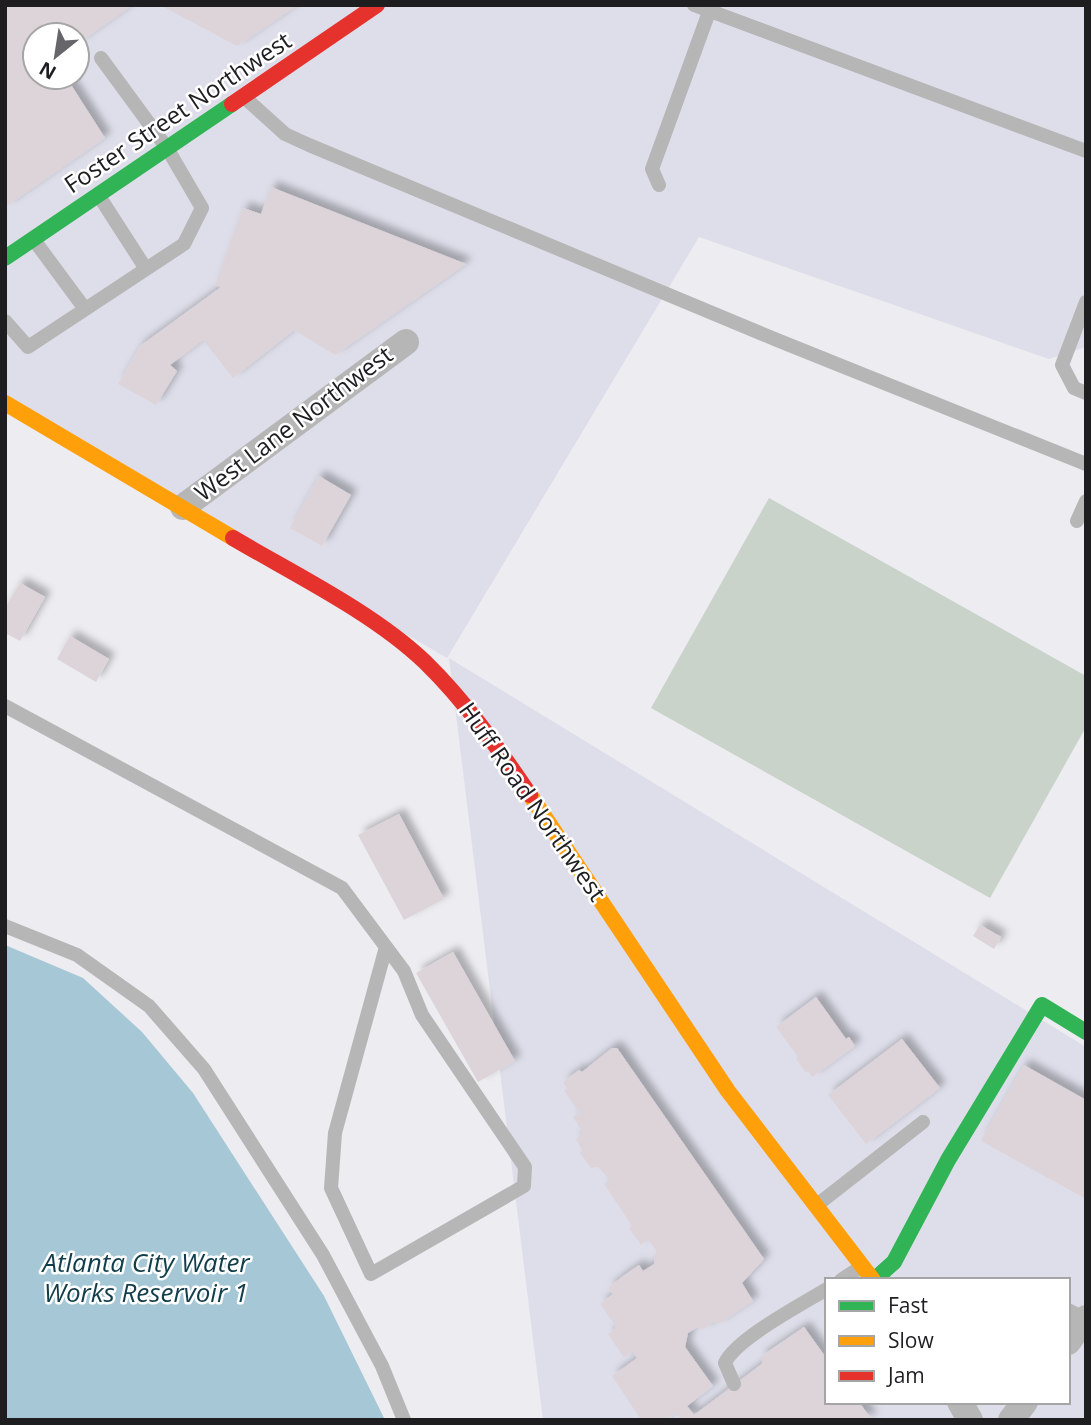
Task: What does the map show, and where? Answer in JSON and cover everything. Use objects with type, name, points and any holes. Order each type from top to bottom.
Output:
[{"type":"street","name":"Foster Street Northwest","points":[[5,258],[377,5]]},
{"type":"street","name":"West Lane Northwest","points":[[183,507],[406,342]]},
{"type":"street","name":"Huff Road Northwest","points":[[5,403],[375,622],[423,660],[464,703],[495,743],[728,1091],[871,1278]]},
{"type":"street","points":[[875,1278],[894,1262],[948,1160],[1042,1005],[1082,1030]]},
{"type":"street","points":[[1070,1339],[1085,1318]]},
{"type":"street","points":[[961,1404],[970,1420]]},
{"type":"street","points":[[1011,1420],[1023,1404]]},
{"type":"lane","points":[[694,5],[1086,151]]},
{"type":"lane","points":[[659,185],[652,169],[709,12]]},
{"type":"lane","points":[[5,321],[28,347],[184,244],[202,208],[167,148],[101,58]]},
{"type":"lane","points":[[243,97],[285,134],[309,145],[777,340],[1086,464]]},
{"type":"lane","points":[[98,195],[146,269]]},
{"type":"lane","points":[[33,239],[85,309]]},
{"type":"lane","points":[[1086,302],[1062,365],[1074,388],[1086,393]]},
{"type":"lane","points":[[1077,521],[1086,501]]},
{"type":"lane","points":[[5,706],[342,888],[404,971],[422,1015],[525,1167],[524,1186],[371,1274],[331,1188],[335,1133],[386,947]]},
{"type":"lane","points":[[5,926],[76,955],[149,1006],[204,1069],[323,1255],[382,1366],[404,1420]]},
{"type":"lane","points":[[816,1206],[923,1122]]},
{"type":"lane","points":[[844,1278],[862,1266]]},
{"type":"lane","points":[[734,1384],[725,1363],[729,1355],[747,1340],[825,1290]]},
{"type":"shaded area","points":[[5,5],[1086,5],[1086,347],[1049,359],[699,237],[447,658],[5,401]]},
{"type":"shaded area","points":[[769,498],[1086,676],[1086,727],[990,898],[651,708]]},
{"type":"shaded area","points":[[449,658],[1086,1047],[1086,1420],[543,1420]]},
{"type":"water","name":"Atlanta City Water Works Reservoir 1","points":[[5,945],[83,978],[142,1032],[193,1093],[324,1296],[385,1420],[5,1420]]},
{"type":"building","points":[[5,5],[133,5],[91,34],[91,21],[21,21],[21,91],[75,91],[105,138],[5,207]]},
{"type":"building","points":[[160,5],[298,5],[237,46]]},
{"type":"building","points":[[271,187],[466,264],[335,355],[294,330],[233,378],[203,340],[170,365],[177,371],[156,405],[118,384],[140,346],[221,287],[215,285],[243,208],[261,214]]},
{"type":"building","points":[[319,476],[351,495],[322,546],[290,528]]},
{"type":"building","points":[[20,583],[45,597],[20,641],[5,633],[5,608]]},
{"type":"building","points":[[70,636],[109,659],[96,682],[57,659]]},
{"type":"building","points":[[399,814],[444,899],[404,920],[358,835]]},
{"type":"building","points":[[980,925],[1001,937],[994,949],[973,936]]},
{"type":"building","points":[[453,952],[515,1061],[478,1082],[416,973]]},
{"type":"building","points":[[816,997],[846,1039],[849,1037],[855,1046],[812,1077],[808,1071],[806,1073],[776,1027]]},
{"type":"building","points":[[902,1039],[940,1088],[866,1144],[828,1095]]},
{"type":"building","points":[[612,1048],[617,1048],[764,1259],[742,1283],[753,1301],[718,1324],[715,1321],[702,1330],[699,1326],[688,1333],[685,1347],[713,1386],[687,1406],[694,1415],[763,1363],[760,1357],[804,1327],[825,1356],[825,1404],[860,1404],[872,1420],[681,1420],[677,1413],[665,1420],[641,1420],[612,1376],[637,1358],[633,1351],[624,1358],[608,1334],[615,1329],[615,1325],[600,1304],[613,1294],[608,1288],[623,1276],[639,1265],[643,1271],[654,1264],[656,1250],[648,1239],[641,1245],[629,1228],[632,1226],[604,1184],[610,1180],[598,1167],[591,1168],[580,1153],[582,1150],[576,1139],[583,1133],[573,1117],[579,1113],[564,1090],[567,1088],[563,1082],[579,1070],[582,1072]]},
{"type":"building","points":[[1024,1065],[1086,1100],[1086,1199],[981,1141]]},
{"type":"traffic: fast","points":[[5,258],[232,104]]},
{"type":"traffic: fast","points":[[876,1278],[894,1262],[948,1160],[1042,1005],[1086,1032]]},
{"type":"traffic: slow","points":[[5,403],[233,538]]},
{"type":"traffic: slow","points":[[530,795],[728,1091],[871,1278]]},
{"type":"traffic: jam","points":[[232,104],[377,5]]},
{"type":"traffic: jam","points":[[233,538],[333,595],[405,644],[440,677],[468,709],[530,795]]}]
